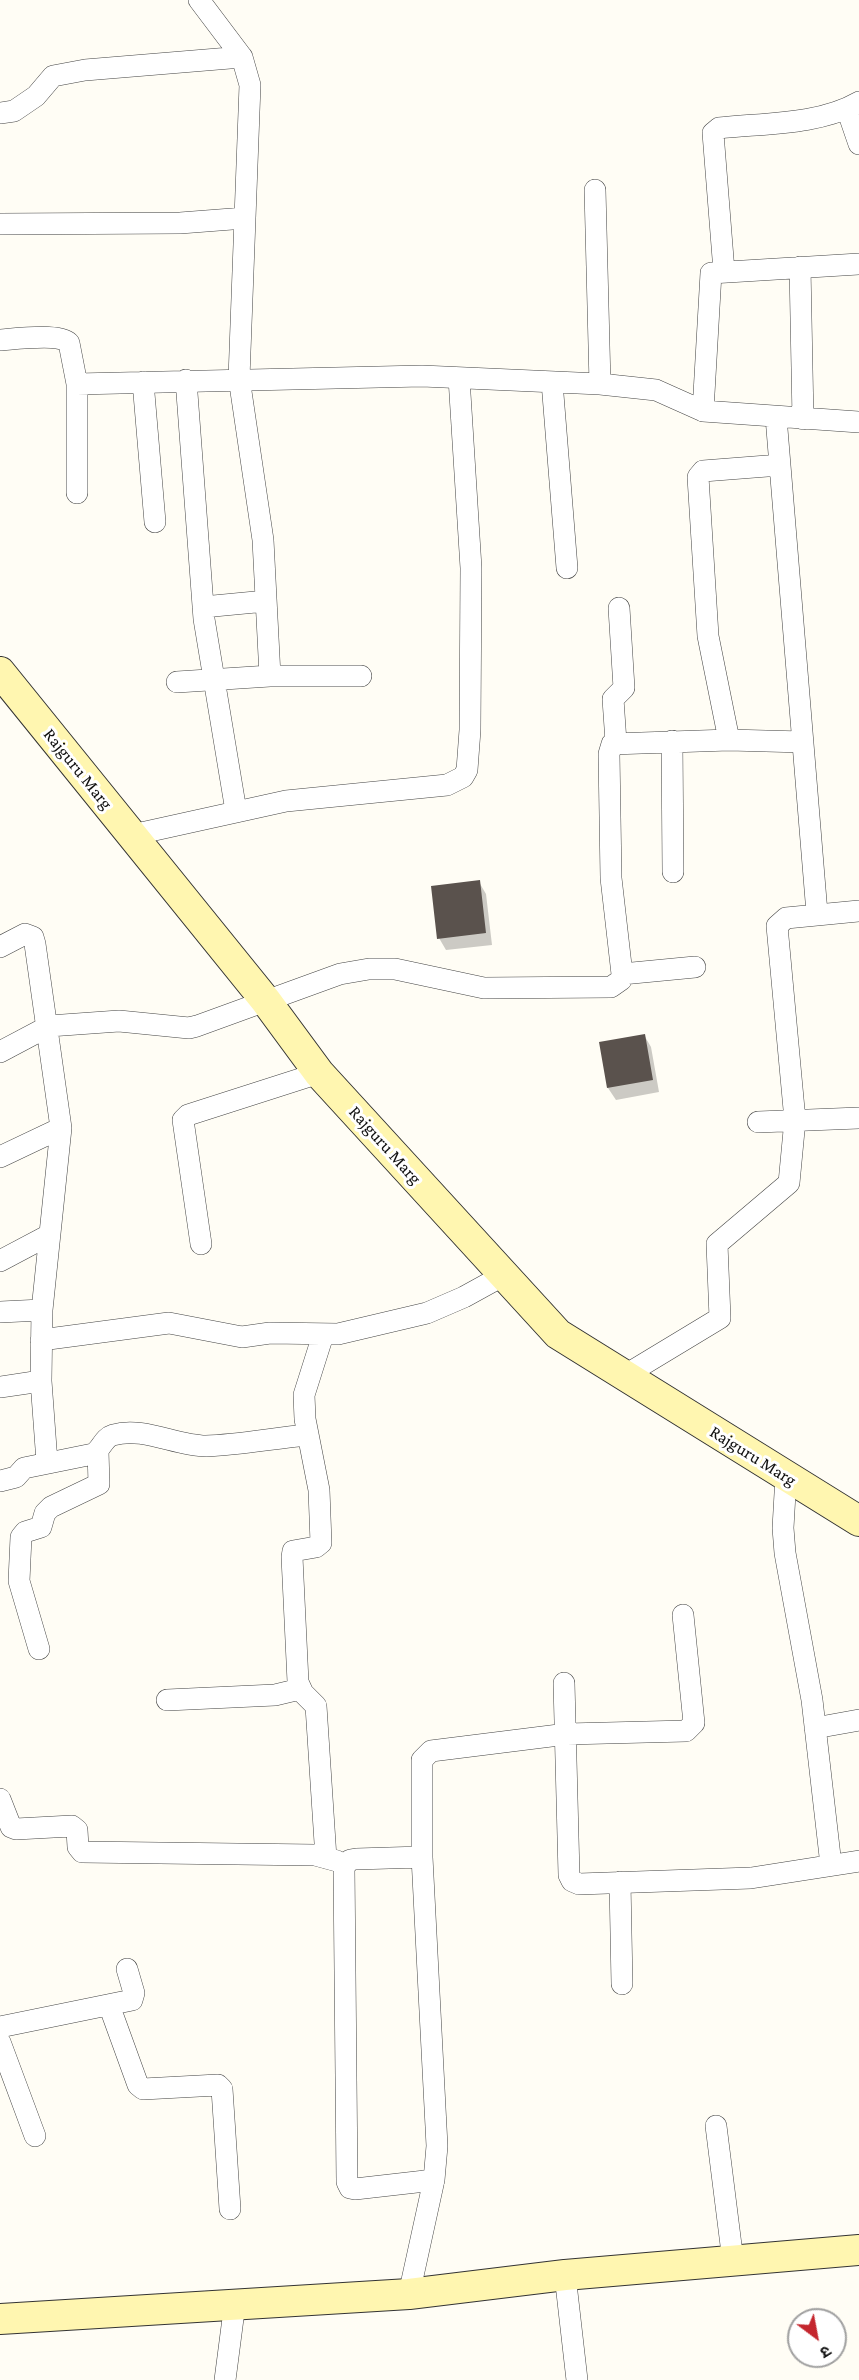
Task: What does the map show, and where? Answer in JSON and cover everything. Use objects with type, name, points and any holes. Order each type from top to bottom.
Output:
[{"type":"street","points":[[199,0],[242,57],[250,85],[238,378],[263,540],[270,676]]},
{"type":"street","points":[[0,113],[14,111],[36,96],[53,76],[85,70],[242,57]]},
{"type":"street","points":[[724,271],[713,133],[719,128],[820,116],[853,105],[859,144]]},
{"type":"street","points":[[595,190],[600,384]]},
{"type":"street","points":[[0,224],[180,224],[245,219]]},
{"type":"street","points":[[703,411],[710,276],[715,271],[757,273],[800,267],[859,264]]},
{"type":"street","points":[[800,267],[803,419]]},
{"type":"street","points":[[0,339],[65,339],[72,351],[77,384],[77,493]]},
{"type":"street","points":[[77,384],[238,378],[459,378],[600,384],[656,390],[703,411],[859,422]]},
{"type":"street","points":[[132,835],[236,811],[303,799],[447,784],[463,777],[467,770],[471,568],[459,378]]},
{"type":"street","points":[[186,380],[203,607],[212,680],[236,811]]},
{"type":"street","points":[[143,382],[154,522]]},
{"type":"street","points":[[552,382],[567,568]]},
{"type":"street","points":[[776,417],[817,913]]},
{"type":"street","points":[[729,740],[708,636],[698,477],[703,471],[780,465]]},
{"type":"street","points":[[203,607],[267,601]]},
{"type":"street","points":[[616,742],[613,699],[624,688],[619,608]]},
{"type":"street","name":"Rajguru Marg","points":[[0,672],[266,1001],[319,1073],[558,1334],[786,1476],[856,1513]]},
{"type":"street","points":[[177,682],[270,676],[361,675]]},
{"type":"street","points":[[0,1052],[49,1026],[119,1021],[189,1028],[340,974],[375,968],[395,969],[499,988],[610,987],[621,980],[622,974],[611,878],[609,754],[612,744],[616,742],[729,740],[802,742]]},
{"type":"street","points":[[672,741],[673,872]]},
{"type":"street","points":[[624,1376],[720,1318],[717,1244],[789,1183],[795,1120],[777,926],[786,918],[817,913],[859,911]]},
{"type":"street","points":[[0,947],[25,933],[33,937],[49,1026],[61,1128],[42,1310],[41,1381],[47,1462]]},
{"type":"street","points":[[622,974],[695,968]]},
{"type":"street","points":[[201,1244],[183,1120],[188,1115],[319,1073]]},
{"type":"street","points":[[758,1122],[859,1118]]},
{"type":"street","points":[[0,1157],[61,1128]]},
{"type":"street","points":[[0,1261],[49,1235]]},
{"type":"street","points":[[41,1340],[169,1323],[242,1337],[270,1333],[323,1335],[428,1313],[504,1275]]},
{"type":"street","points":[[0,1312],[42,1310]]},
{"type":"street","points":[[323,1335],[304,1395],[308,1435],[319,1490],[321,1543],[316,1547],[292,1553],[300,1689],[316,1706],[326,1858]]},
{"type":"street","points":[[0,1387],[41,1381]]},
{"type":"street","points":[[39,1649],[19,1581],[21,1537],[25,1532],[41,1527],[45,1513],[51,1507],[99,1484],[98,1451],[106,1438],[123,1434],[204,1446],[308,1435]]},
{"type":"street","points":[[0,1481],[14,1478],[21,1470],[47,1462],[98,1451]]},
{"type":"street","points":[[786,1476],[784,1547],[815,1728],[831,1865]]},
{"type":"street","points":[[409,2294],[434,2180],[437,2146],[422,1857],[422,1760],[431,1751],[567,1734],[686,1731],[692,1728],[694,1723],[684,1615]]},
{"type":"street","points":[[564,1683],[569,1875],[573,1881],[579,1884],[751,1878],[859,1861]]},
{"type":"street","points":[[167,1700],[275,1695],[300,1689]]},
{"type":"street","points":[[815,1728],[859,1720]]},
{"type":"street","points":[[0,1799],[6,1830],[72,1826],[77,1830],[78,1847],[82,1852],[315,1855],[346,1864],[356,1859],[422,1857]]},
{"type":"street","points":[[346,1864],[344,1877],[347,2182],[350,2188],[355,2189],[434,2180]]},
{"type":"street","points":[[620,1882],[622,1984]]},
{"type":"street","points":[[0,2027],[132,2000],[134,1997],[127,1969]]},
{"type":"street","points":[[109,2005],[138,2085],[143,2089],[218,2085],[222,2089],[230,2209]]},
{"type":"street","points":[[0,2042],[35,2136]]},
{"type":"street","points":[[716,2126],[733,2261]]},
{"type":"street","points":[[0,2319],[409,2294],[565,2275],[859,2250]]},
{"type":"street","points":[[565,2275],[578,2380]]},
{"type":"street","points":[[225,2380],[235,2303]]},
{"type":"building","points":[[480,880],[486,933],[437,939],[431,886]]},
{"type":"building","points":[[645,1034],[653,1080],[607,1088],[599,1042]]}]
